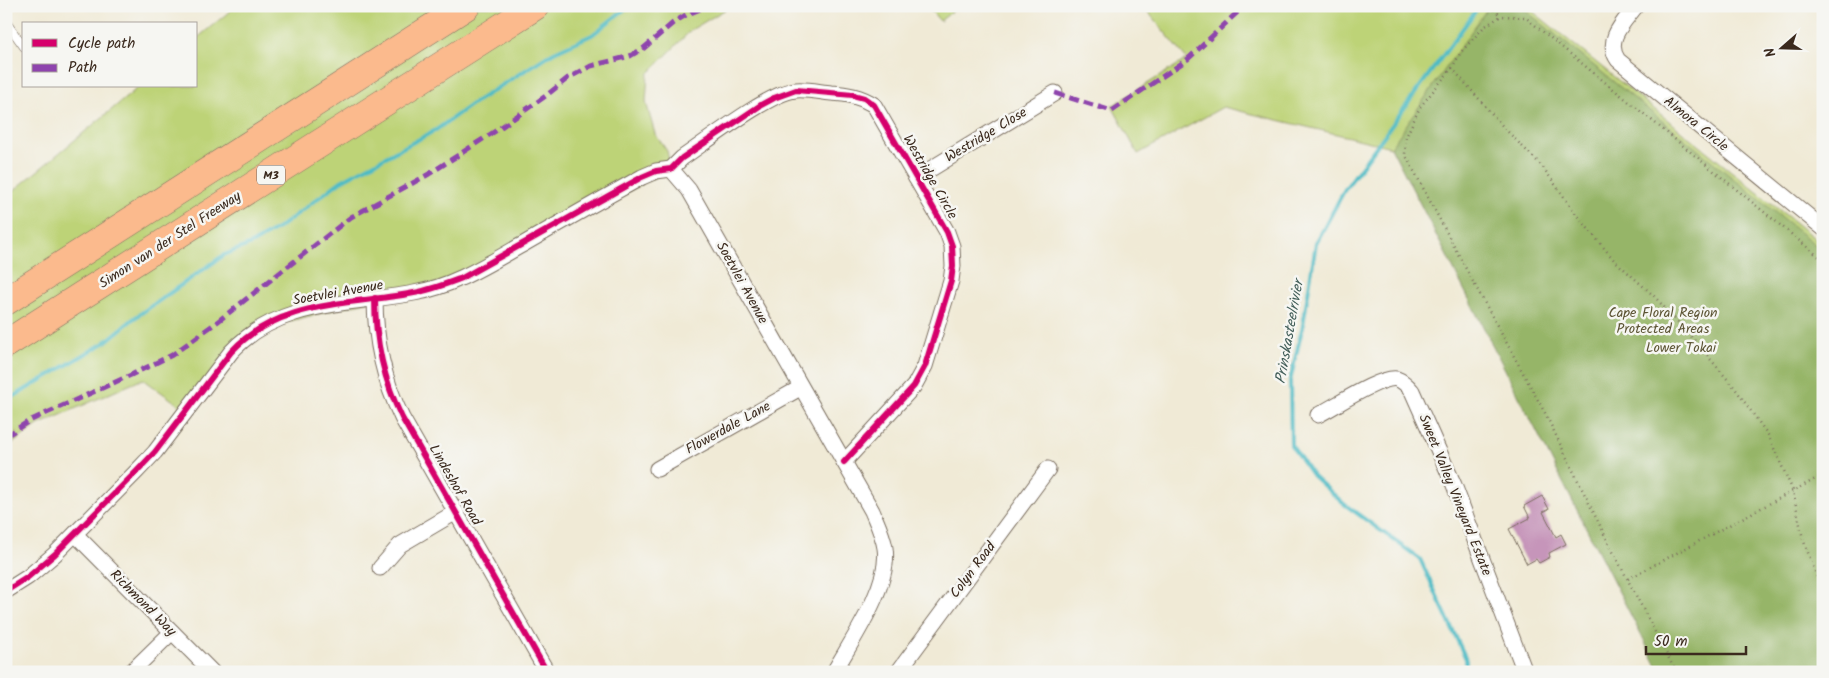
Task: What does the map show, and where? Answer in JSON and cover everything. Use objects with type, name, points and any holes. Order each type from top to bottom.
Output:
[{"type":"highway","points":[[6,301],[466,6]]},
{"type":"highway","name":"Simon van der Stel Freeway","points":[[6,344],[535,6]]},
{"type":"street","name":"Almora Circle","points":[[1636,6],[1614,37],[1612,49],[1618,60],[1823,228]]},
{"type":"street","name":"Westridge Circle","points":[[670,169],[682,158],[760,105],[780,95],[796,90],[853,95],[864,98],[874,105],[947,232],[952,246],[953,266],[951,281],[925,366],[919,378],[908,393],[844,462]]},
{"type":"street","name":"Westridge Close","points":[[916,178],[1055,93]]},
{"type":"street","name":"Soetvlei Avenue","points":[[6,591],[28,577],[75,534],[155,452],[192,402],[241,342],[258,329],[294,312],[428,290],[462,278],[642,177],[656,171],[670,169],[689,190],[800,388],[844,462],[881,531],[886,548],[886,563],[879,590],[834,672]]},
{"type":"street","name":"Lindeshof Road","points":[[375,298],[383,368],[389,390],[402,418],[547,672]]},
{"type":"street","name":"Sweet Valley Vineyard Estate","points":[[1318,415],[1384,380],[1398,379],[1412,391],[1454,485],[1525,672]]},
{"type":"street","name":"Flowerdale Lane","points":[[656,469],[800,388]]},
{"type":"street","name":"Colyn Road","points":[[902,667],[1048,469]]},
{"type":"street","points":[[380,568],[400,545],[456,512]]},
{"type":"street","name":"Richmond Way","points":[[75,534],[212,672]]},
{"type":"street","points":[[131,672],[172,632]]},
{"type":"lane","points":[[6,22],[22,43]]},
{"type":"lane","points":[[902,667],[920,672]]},
{"type":"path","points":[[1490,6],[1501,16]]},
{"type":"path","points":[[1676,672],[1563,452],[1545,413],[1404,154],[1406,137],[1420,107],[1452,68],[1461,52],[1484,27],[1501,16],[1525,16],[1823,260]]},
{"type":"path","points":[[1452,68],[1506,130],[1542,166],[1576,214],[1614,260],[1653,295],[1734,386],[1768,435],[1793,491],[1803,539],[1817,577],[1823,582]]},
{"type":"path","points":[[1628,580],[1823,475]]},
{"type":"green space","points":[[236,6],[731,6],[691,30],[648,74],[646,102],[655,134],[667,151],[671,169],[462,278],[258,329],[186,410],[143,379],[38,425],[6,448],[6,197],[138,88],[198,88],[198,37]]},
{"type":"green space","points":[[927,6],[959,6],[940,21]]},
{"type":"green space","name":"Cape Floral Region Protected Areas","points":[[1143,6],[1526,6],[1823,245],[1823,672],[1394,145],[1391,147],[1223,107],[1138,154],[1112,106],[1187,59]]},
{"type":"green space","name":"Cape Floral Region Protected Areas","points":[[1489,6],[1520,6],[1823,251],[1823,672],[1660,672],[1391,147]]},
{"type":"building","points":[[1542,496],[1549,509],[1543,512],[1556,537],[1561,534],[1566,544],[1549,553],[1550,557],[1539,563],[1536,559],[1527,564],[1509,529],[1530,518],[1524,506]]},
{"type":"waterway","points":[[6,401],[104,343],[133,319],[224,255],[251,244],[280,227],[341,181],[436,130],[472,104],[554,52],[592,35],[629,6]]},
{"type":"waterway","name":"Prinskasteelrivier","points":[[1466,672],[1466,659],[1420,559],[1344,504],[1313,476],[1291,445],[1290,381],[1303,325],[1316,243],[1345,189],[1477,9],[1477,6]]},
{"type":"marked path","points":[[6,436],[29,421],[172,355],[351,217],[429,174],[497,130],[568,78],[591,66],[630,56],[644,48],[673,23],[707,6]]},
{"type":"marked path","points":[[1055,93],[1112,111],[1188,59],[1244,6]]},
{"type":"cycle path","points":[[6,591],[28,577],[55,554],[137,471],[155,452],[231,352],[250,335],[271,323],[293,314],[341,303],[420,292],[462,278],[642,177],[656,171],[671,169],[682,158],[761,105],[796,90],[853,95],[864,98],[874,105],[947,232],[952,246],[953,266],[951,281],[925,366],[914,386],[844,462]]},
{"type":"cycle path","points":[[375,298],[375,313],[382,360],[390,389],[402,418],[547,672]]},
{"type":"park label","name":"Lower Tokai","points":[[1681,348]]}]
